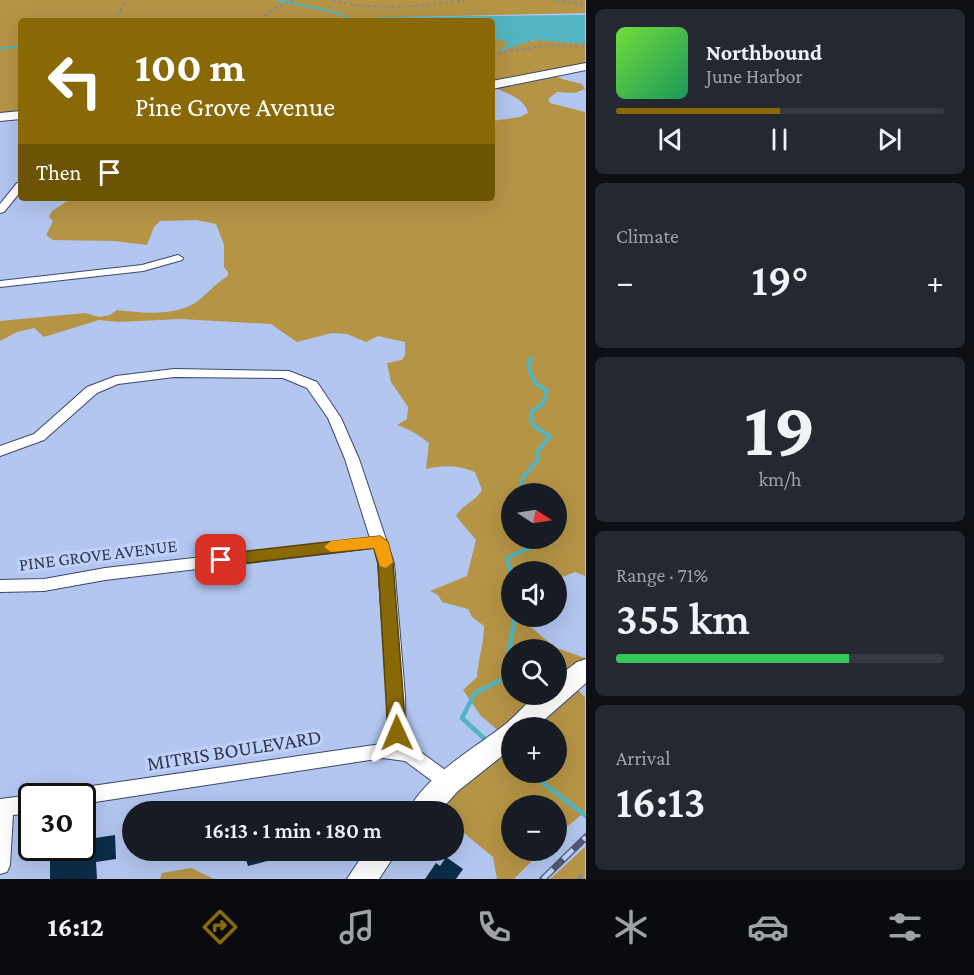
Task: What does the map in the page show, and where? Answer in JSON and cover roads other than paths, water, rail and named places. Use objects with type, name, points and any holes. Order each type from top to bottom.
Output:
[{"type":"street","points":[[495,84],[585,66]]},
{"type":"street","points":[[0,117],[18,115]]},
{"type":"street","points":[[0,210],[18,189]]},
{"type":"street","points":[[0,284],[153,267],[178,258]]},
{"type":"street","points":[[0,451],[39,437],[92,390],[116,380],[174,374],[285,374],[312,385],[334,418],[352,459],[386,563],[396,696],[397,751],[419,760],[449,783]]},
{"type":"street","name":"PINE GROVE AVENUE","points":[[0,586],[44,585],[105,574],[380,542]]},
{"type":"street","points":[[567,685],[585,669]]},
{"type":"street","points":[[530,717],[543,705]]},
{"type":"street","points":[[432,801],[449,783],[501,741]]},
{"type":"street","name":"MITRIS BOULEVARD","points":[[96,793],[383,750],[397,751]]},
{"type":"street","points":[[0,865],[2,808],[18,806]]},
{"type":"street","points":[[361,879],[375,861]]},
{"type":"waterway","points":[[277,0],[335,12],[348,18]]},
{"type":"waterway","points":[[0,48],[18,47]]},
{"type":"waterway","points":[[522,483],[523,477],[537,461],[538,451],[550,436],[533,426],[531,412],[543,404],[547,391],[535,383],[528,366],[531,358]]},
{"type":"waterway","points":[[508,561],[507,558],[526,549]]},
{"type":"waterway","points":[[487,741],[462,718],[475,693],[511,675],[507,663],[513,627]]},
{"type":"waterway","points":[[543,783],[586,816]]},
{"type":"railway","points":[[543,879],[586,837]]}]
